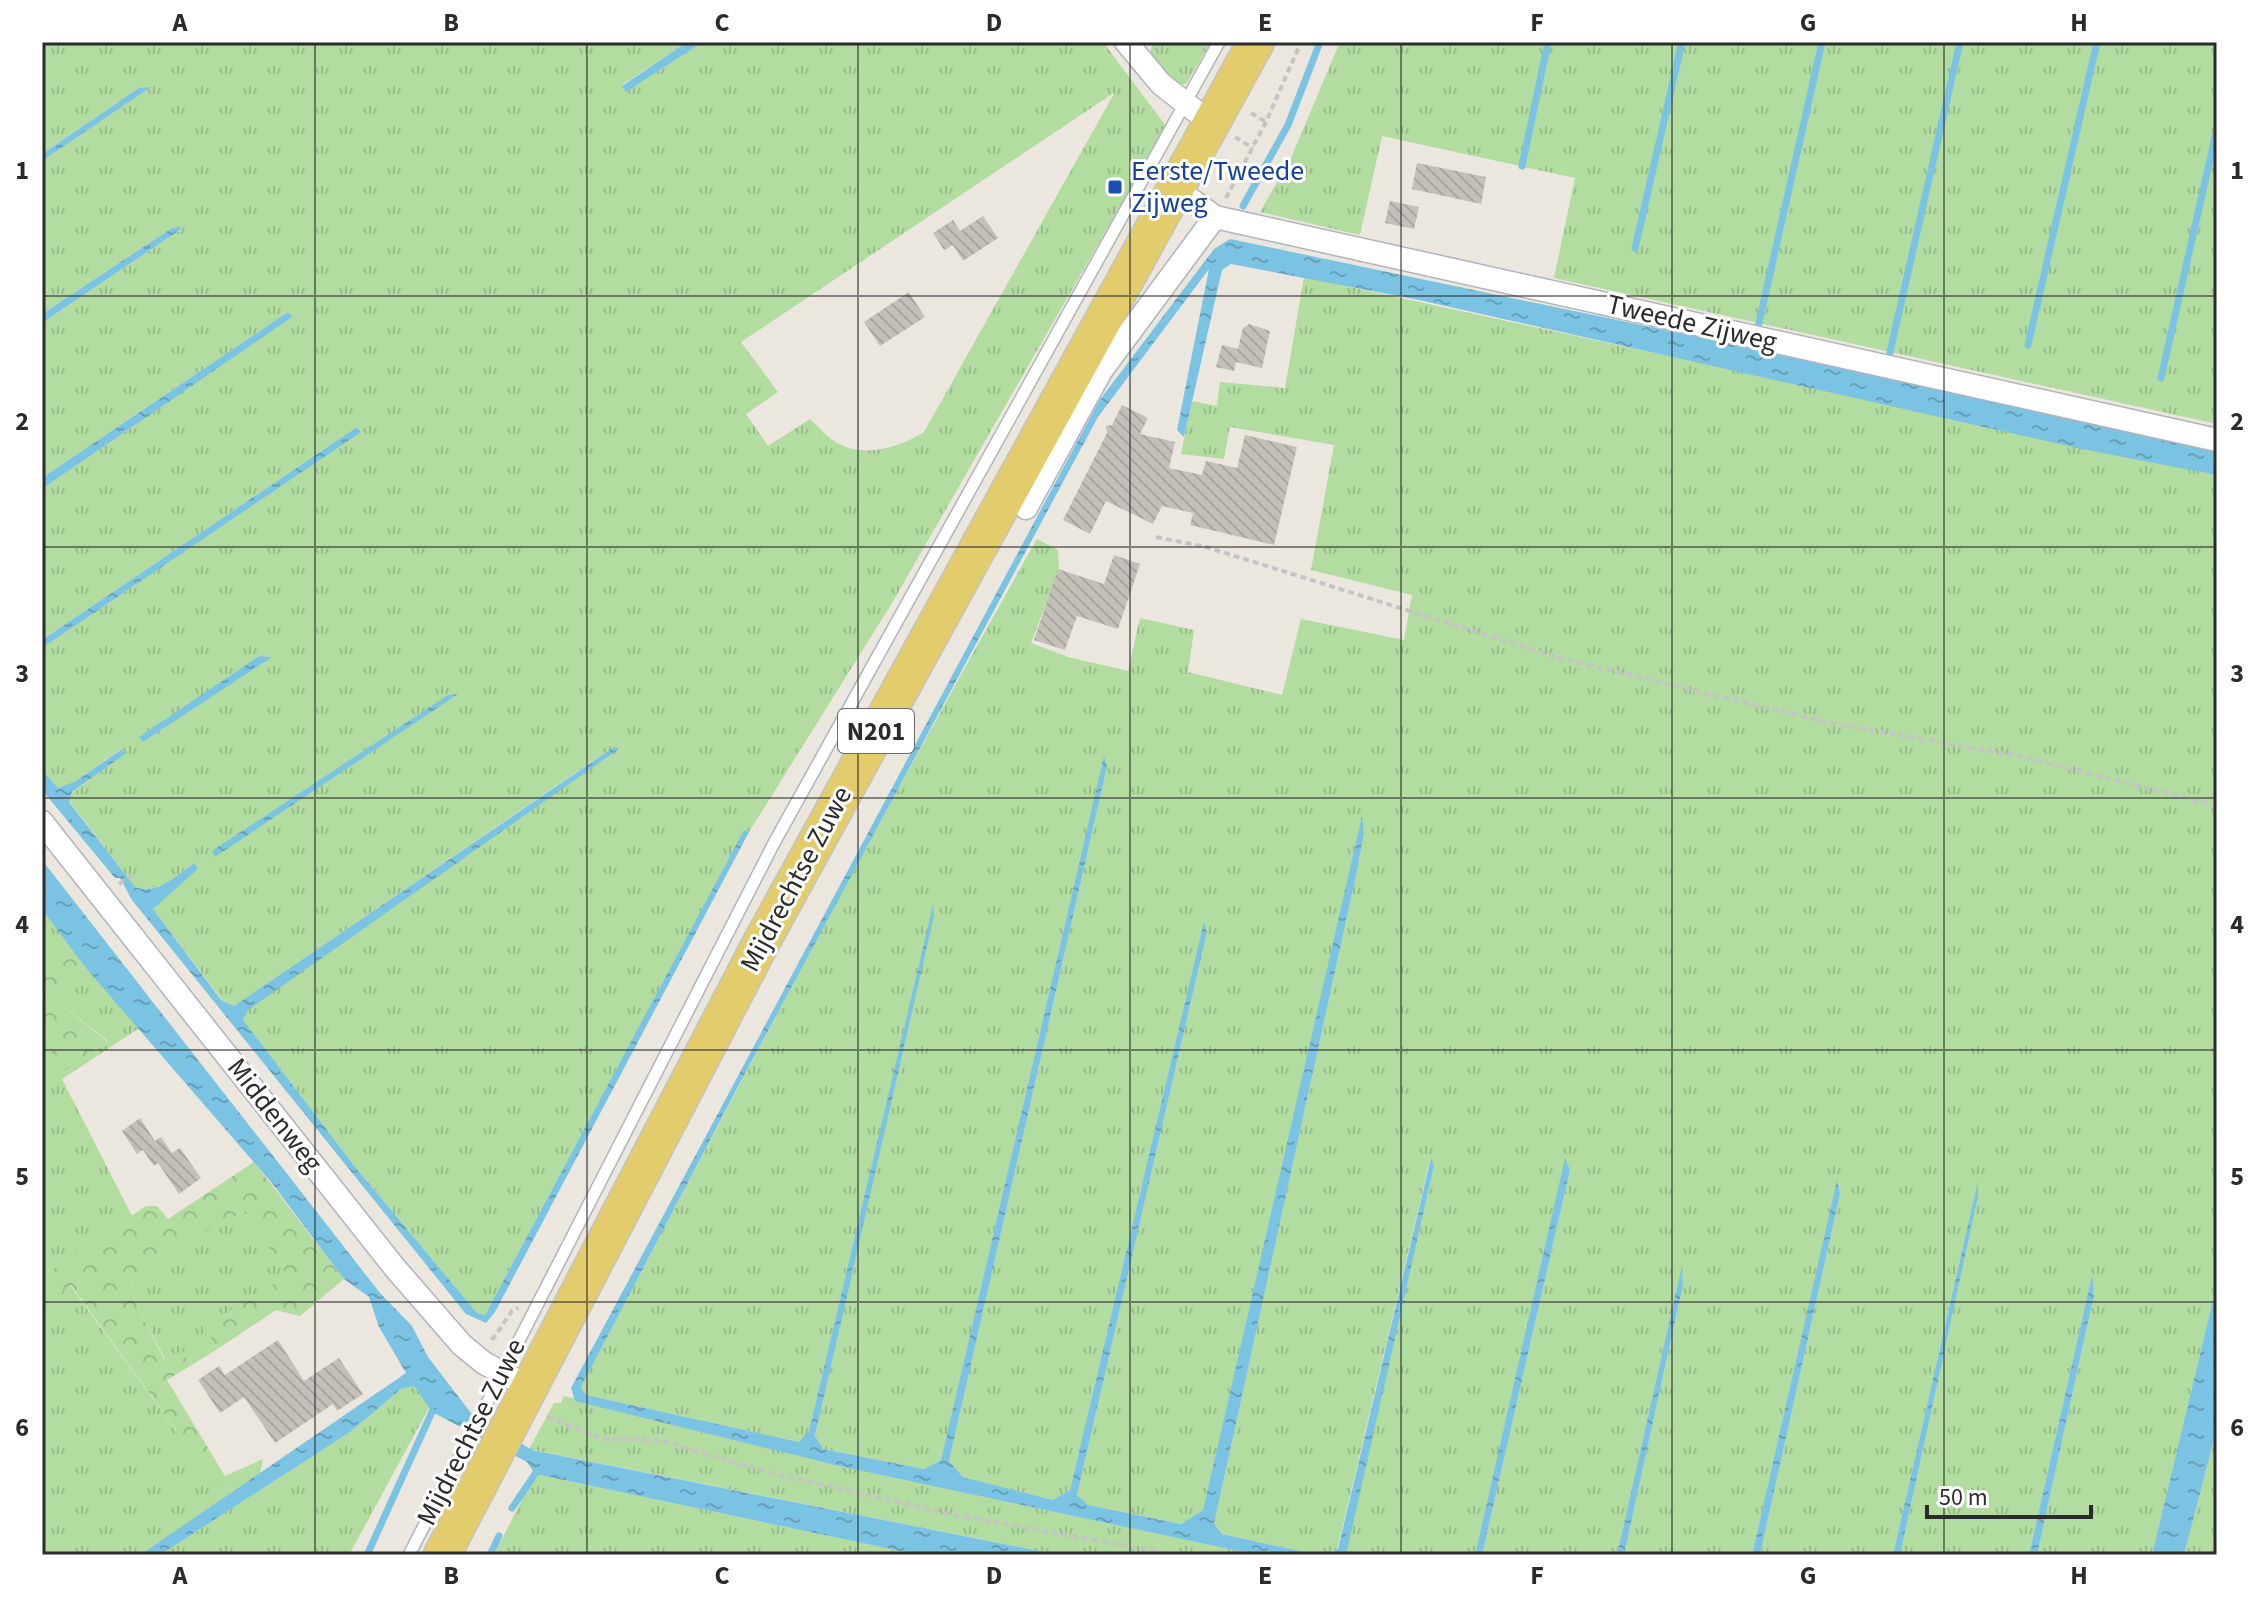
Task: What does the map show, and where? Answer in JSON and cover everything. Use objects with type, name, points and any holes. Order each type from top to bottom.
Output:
[{"type":"main road","name":"Mijdrechtse Zuwe","points":[[442,1555],[475,1454],[515,1379],[762,941],[1176,189],[1198,114],[1256,42]]},
{"type":"street","points":[[1126,42],[1161,84],[1198,114]]},
{"type":"street","name":"Tweede Zijweg","points":[[1176,189],[1215,217],[2217,440]]},
{"type":"street","points":[[1026,508],[1101,371],[1215,217]]},
{"type":"street","name":"Middenweg","points":[[42,822],[395,1268],[462,1345],[515,1379]]},
{"type":"lane","name":"Mijdrechtse Zuwe","points":[[515,1379],[774,843],[1198,114],[1219,42]]},
{"type":"lane","name":"Mijdrechtse Zuwe","points":[[409,1555],[475,1454]]},
{"type":"path","points":[[1215,217],[1266,122],[1301,42]]},
{"type":"path","points":[[1251,113],[1266,122]]},
{"type":"path","points":[[1156,537],[1206,547],[1563,659],[1655,683],[1831,723],[2023,757],[2217,806]]},
{"type":"path","points":[[110,890],[136,872]]},
{"type":"path","points":[[553,1420],[605,1439],[659,1440],[768,1472],[945,1513],[1177,1555]]},
{"type":"green space","points":[[42,42],[687,42],[622,85],[626,92],[703,42],[1103,42],[1166,126],[892,603],[749,832],[744,831],[485,1315],[477,1313],[356,1168],[243,1021],[247,1010],[613,747],[234,1006],[222,1000],[153,909],[197,869],[193,863],[159,886],[135,887],[69,801],[72,793],[124,754],[121,749],[76,781],[58,788],[42,770],[42,648],[360,431],[357,427],[42,640],[42,489],[291,317],[288,312],[42,478],[42,323],[182,229],[172,228],[42,314],[42,161],[149,88],[139,88],[42,154]],"holes":[[[1115,92],[924,432],[894,446],[861,450],[835,442],[810,419],[768,446],[746,414],[778,392],[741,342]],[[259,656],[271,657],[143,742],[140,737]]]},
{"type":"green space","points":[[1149,42],[1211,42],[1186,84],[1174,85],[1148,59],[1152,46]]},
{"type":"green space","points":[[1340,42],[2217,42],[2217,424],[1554,278],[1575,178],[1382,136],[1360,235],[1260,212],[1291,158]]},
{"type":"green space","points":[[1304,277],[2217,475],[2217,1283],[2152,1555],[2037,1555],[2094,1295],[2091,1279],[2029,1555],[1900,1555],[1978,1197],[1977,1186],[1893,1555],[1760,1555],[1840,1194],[1837,1182],[1752,1555],[1624,1555],[1683,1285],[1682,1270],[1617,1555],[1482,1555],[1570,1170],[1565,1160],[1475,1555],[1345,1555],[1434,1166],[1430,1160],[1337,1550],[1317,1555],[1222,1534],[1214,1524],[1357,871],[1364,833],[1362,819],[1203,1510],[1181,1524],[1087,1505],[1077,1495],[1207,932],[1204,924],[1070,1490],[1053,1500],[963,1477],[949,1461],[1107,767],[1104,758],[941,1460],[924,1469],[823,1449],[815,1437],[933,908],[809,1431],[800,1442],[585,1395],[581,1387],[749,1067],[1037,539],[1058,550],[1059,569],[1031,643],[1068,657],[1128,671],[1140,618],[1194,630],[1188,672],[1282,695],[1301,619],[1404,640],[1412,595],[1311,570],[1334,445],[1230,427],[1224,459],[1181,454],[1192,401],[1217,406],[1220,382],[1285,388]]},
{"type":"green space","points":[[42,909],[76,953],[42,974]]},
{"type":"green space","points":[[76,953],[85,967],[46,993],[108,1042],[62,1072],[42,1024],[42,974]]},
{"type":"green space","points":[[85,967],[141,1027],[62,1079],[132,1216],[42,1276],[42,1024],[62,1071],[108,1041],[46,993]]},
{"type":"green space","points":[[254,1162],[344,1279],[300,1316],[276,1310],[219,1348],[202,1328],[287,1276],[246,1211],[205,1232],[133,1280],[135,1302],[164,1359],[183,1351],[190,1366],[167,1380],[225,1476],[263,1459],[260,1474],[225,1498],[71,1285],[42,1304],[42,1276],[146,1206],[157,1206],[168,1219]]},
{"type":"green space","points":[[246,1211],[288,1276],[202,1328],[219,1348],[190,1366],[183,1352],[165,1359],[135,1302],[133,1280],[205,1232]]},
{"type":"green space","points":[[70,1285],[225,1498],[140,1555],[42,1555],[42,1304]]},
{"type":"green space","points":[[414,1385],[430,1406],[349,1555],[160,1555],[350,1432],[401,1389]]},
{"type":"green space","points":[[564,1396],[848,1468],[1257,1555],[1060,1555],[529,1449],[554,1403],[561,1403]]},
{"type":"green space","points":[[2217,1428],[2217,1555],[2184,1555]]},
{"type":"green space","points":[[535,1474],[919,1555],[494,1555]]},
{"type":"water","points":[[687,42],[703,42],[626,92],[622,86]]},
{"type":"water","points":[[151,87],[42,161],[42,154],[139,88]]},
{"type":"water","points":[[172,228],[183,228],[42,323],[42,314]]},
{"type":"water","points":[[1230,239],[1670,331],[2217,451],[2217,475],[2082,449],[1419,300],[1231,264],[1222,270],[1184,437],[1177,430],[1209,269],[1098,417],[739,1085],[581,1387],[586,1395],[799,1442],[809,1431],[933,905],[934,916],[815,1436],[823,1449],[924,1469],[941,1460],[1104,756],[1107,767],[949,1461],[963,1477],[1053,1500],[1070,1490],[1204,922],[1207,932],[1077,1495],[1088,1505],[1181,1524],[1203,1510],[1362,816],[1364,833],[1357,871],[1214,1524],[1222,1534],[1317,1555],[1257,1555],[848,1468],[575,1401],[571,1388],[1099,401],[1214,249]]},
{"type":"water","points":[[288,312],[292,317],[42,489],[42,478]]},
{"type":"water","points":[[357,427],[361,432],[42,648],[42,640]]},
{"type":"water","points":[[259,656],[272,657],[143,742],[139,737]]},
{"type":"water","points":[[458,694],[215,857],[212,851],[448,695]]},
{"type":"water","points":[[614,747],[619,749],[248,1010],[243,1020],[356,1168],[477,1313],[485,1315],[744,830],[749,832],[495,1312],[486,1323],[466,1314],[132,900],[120,878],[115,878],[42,790],[42,770],[58,788],[76,781],[122,749],[125,754],[72,792],[69,802],[135,887],[159,886],[194,863],[198,869],[153,909],[221,1000],[234,1006]]},
{"type":"water","points":[[42,860],[380,1293],[412,1326],[428,1357],[471,1413],[532,1450],[1060,1555],[919,1555],[535,1474],[527,1462],[432,1412],[414,1386],[401,1389],[350,1432],[160,1555],[140,1555],[406,1373],[379,1327],[369,1297],[344,1279],[271,1182],[85,967],[42,909]]},
{"type":"water","points":[[1431,1158],[1434,1166],[1346,1555],[1326,1555],[1338,1549]]},
{"type":"water","points":[[1565,1158],[1570,1170],[1482,1555],[1475,1555]]},
{"type":"water","points":[[1837,1180],[1840,1194],[1760,1555],[1752,1555]]},
{"type":"water","points":[[1978,1181],[1978,1197],[1900,1555],[1893,1555]]},
{"type":"water","points":[[1682,1266],[1683,1285],[1624,1555],[1617,1555]]},
{"type":"water","points":[[2092,1275],[2094,1295],[2037,1555],[2029,1555]]},
{"type":"water","points":[[2217,1283],[2217,1428],[2184,1555],[2152,1555]]},
{"type":"building","points":[[1417,163],[1486,177],[1481,204],[1412,189]]},
{"type":"building","points":[[1390,201],[1419,207],[1414,229],[1385,223]]},
{"type":"building","points":[[983,216],[998,238],[963,261],[953,245],[944,250],[933,233],[953,220],[960,231]]},
{"type":"building","points":[[909,292],[925,317],[880,346],[864,322]]},
{"type":"building","points":[[1249,324],[1270,331],[1262,368],[1236,362],[1234,371],[1216,367],[1222,345],[1238,349],[1243,328]]},
{"type":"building","points":[[1122,405],[1148,418],[1140,434],[1175,442],[1169,468],[1202,475],[1206,461],[1237,468],[1245,435],[1297,447],[1274,545],[1190,525],[1193,513],[1162,506],[1153,524],[1106,501],[1090,534],[1063,520],[1107,433],[1106,426],[1112,425]]},
{"type":"building","points":[[1114,555],[1140,564],[1118,629],[1077,616],[1065,650],[1034,640],[1058,569],[1104,584]]},
{"type":"building","points":[[140,1118],[155,1141],[161,1137],[172,1153],[180,1148],[201,1178],[179,1194],[158,1163],[154,1166],[143,1150],[137,1154],[122,1131]]},
{"type":"building","points":[[278,1340],[304,1381],[339,1358],[363,1394],[337,1411],[333,1404],[275,1443],[244,1397],[220,1413],[198,1380],[219,1366],[225,1375]]},
{"type":"waterway","points":[[1243,206],[1288,125],[1320,42]]},
{"type":"waterway","points":[[1522,166],[1548,42]]},
{"type":"waterway","points":[[1635,248],[1682,42]]},
{"type":"waterway","points":[[1759,323],[1822,42]]},
{"type":"waterway","points":[[1890,352],[1960,42]]},
{"type":"waterway","points":[[2028,345],[2097,42]]},
{"type":"waterway","points":[[2161,378],[2217,128]]},
{"type":"waterway","points":[[367,1555],[432,1412]]},
{"type":"waterway","points":[[512,1508],[535,1474]]},
{"type":"waterway","points":[[490,1555],[499,1536]]},
{"type":"place","name":"Eerste/Tweede Zijweg","points":[[1115,187]]}]
